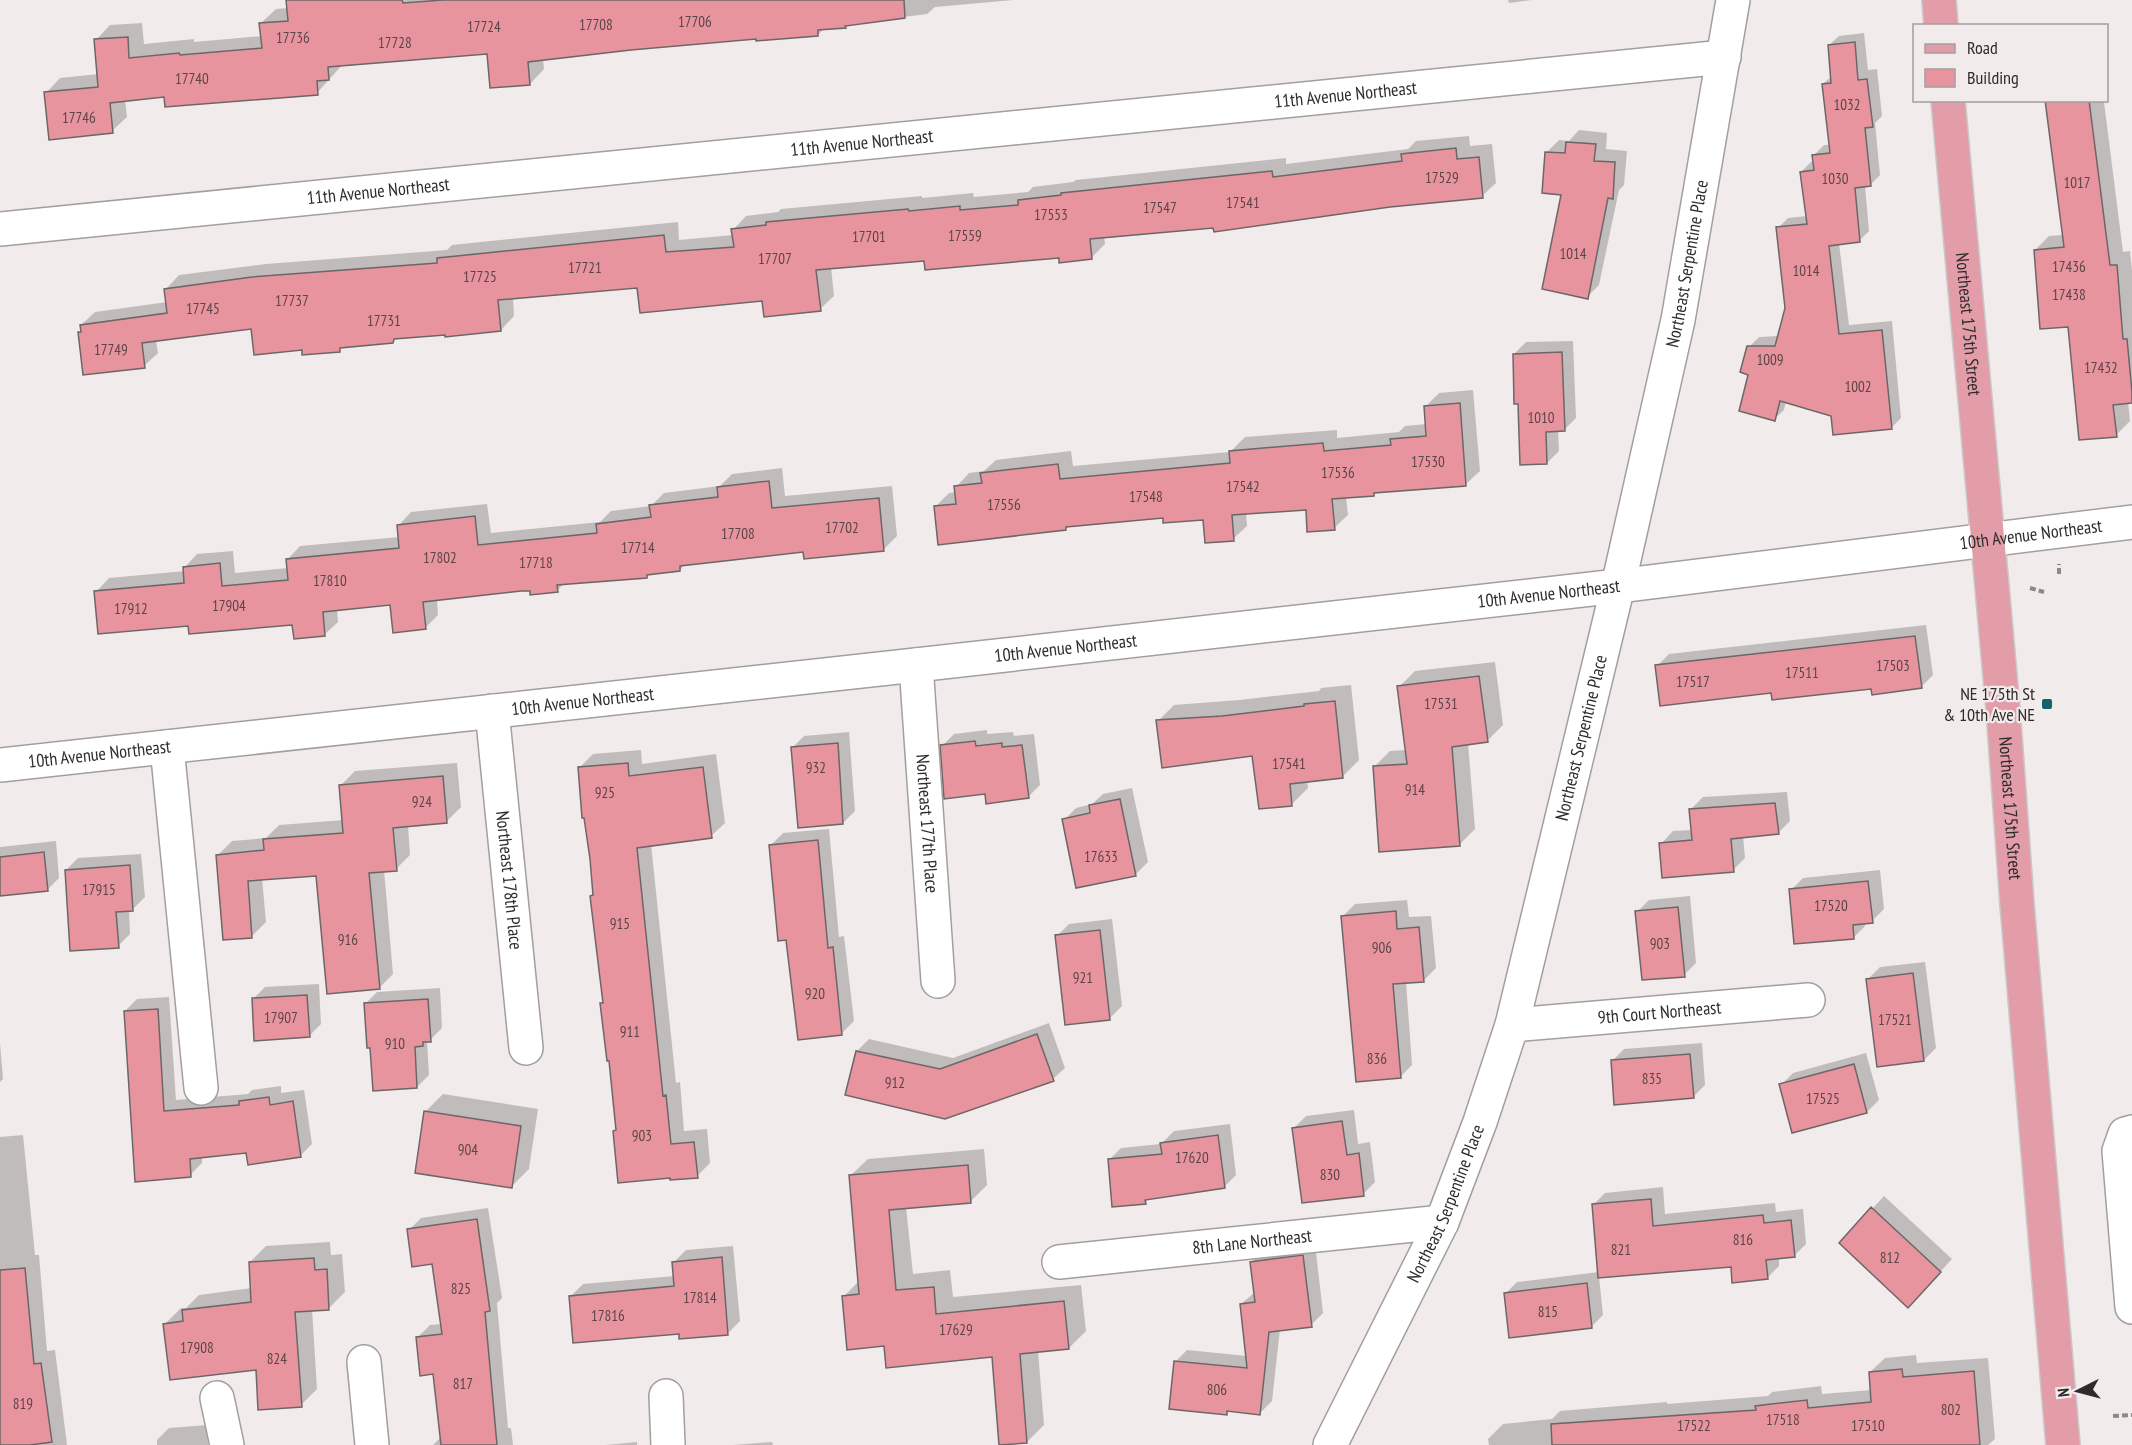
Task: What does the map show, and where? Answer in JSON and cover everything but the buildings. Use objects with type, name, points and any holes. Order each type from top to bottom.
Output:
[{"type":"main road","points":[[1939,0],[1941,24]]},
{"type":"main road","name":"Northeast 175th Street","points":[[1948,102],[2003,709],[2017,904],[2063,1445]]},
{"type":"street","name":"Northeast Serpentine Place","points":[[1330,1445],[1442,1222],[1480,1122],[1512,1025],[1618,586],[1678,320],[1733,0]]},
{"type":"street","name":"11th Avenue Northeast","points":[[0,229],[1724,57]]},
{"type":"street","name":"10th Avenue Northeast","points":[[0,765],[1618,586],[2132,522]]},
{"type":"street","name":"Northeast 177th Place","points":[[916,665],[938,981]]},
{"type":"street","name":"Northeast 178th Place","points":[[492,711],[526,1047]]},
{"type":"street","points":[[167,747],[201,1088]]},
{"type":"street","name":"9th Court Northeast","points":[[1512,1025],[1808,1000]]},
{"type":"street","points":[[2132,1132],[2125,1134],[2119,1151],[2132,1307]]},
{"type":"street","name":"8th Lane Northeast","points":[[1059,1262],[1442,1222]]},
{"type":"street","points":[[364,1362],[372,1445]]},
{"type":"street","points":[[666,1395],[668,1445]]},
{"type":"street","points":[[217,1398],[227,1445]]},
{"type":"path","points":[[2030,588],[2044,592]]},
{"type":"path","points":[[2113,1416],[2132,1415]]},
{"type":"place","name":"NE 175th St & 10th Ave NE","points":[[2047,704]]}]
